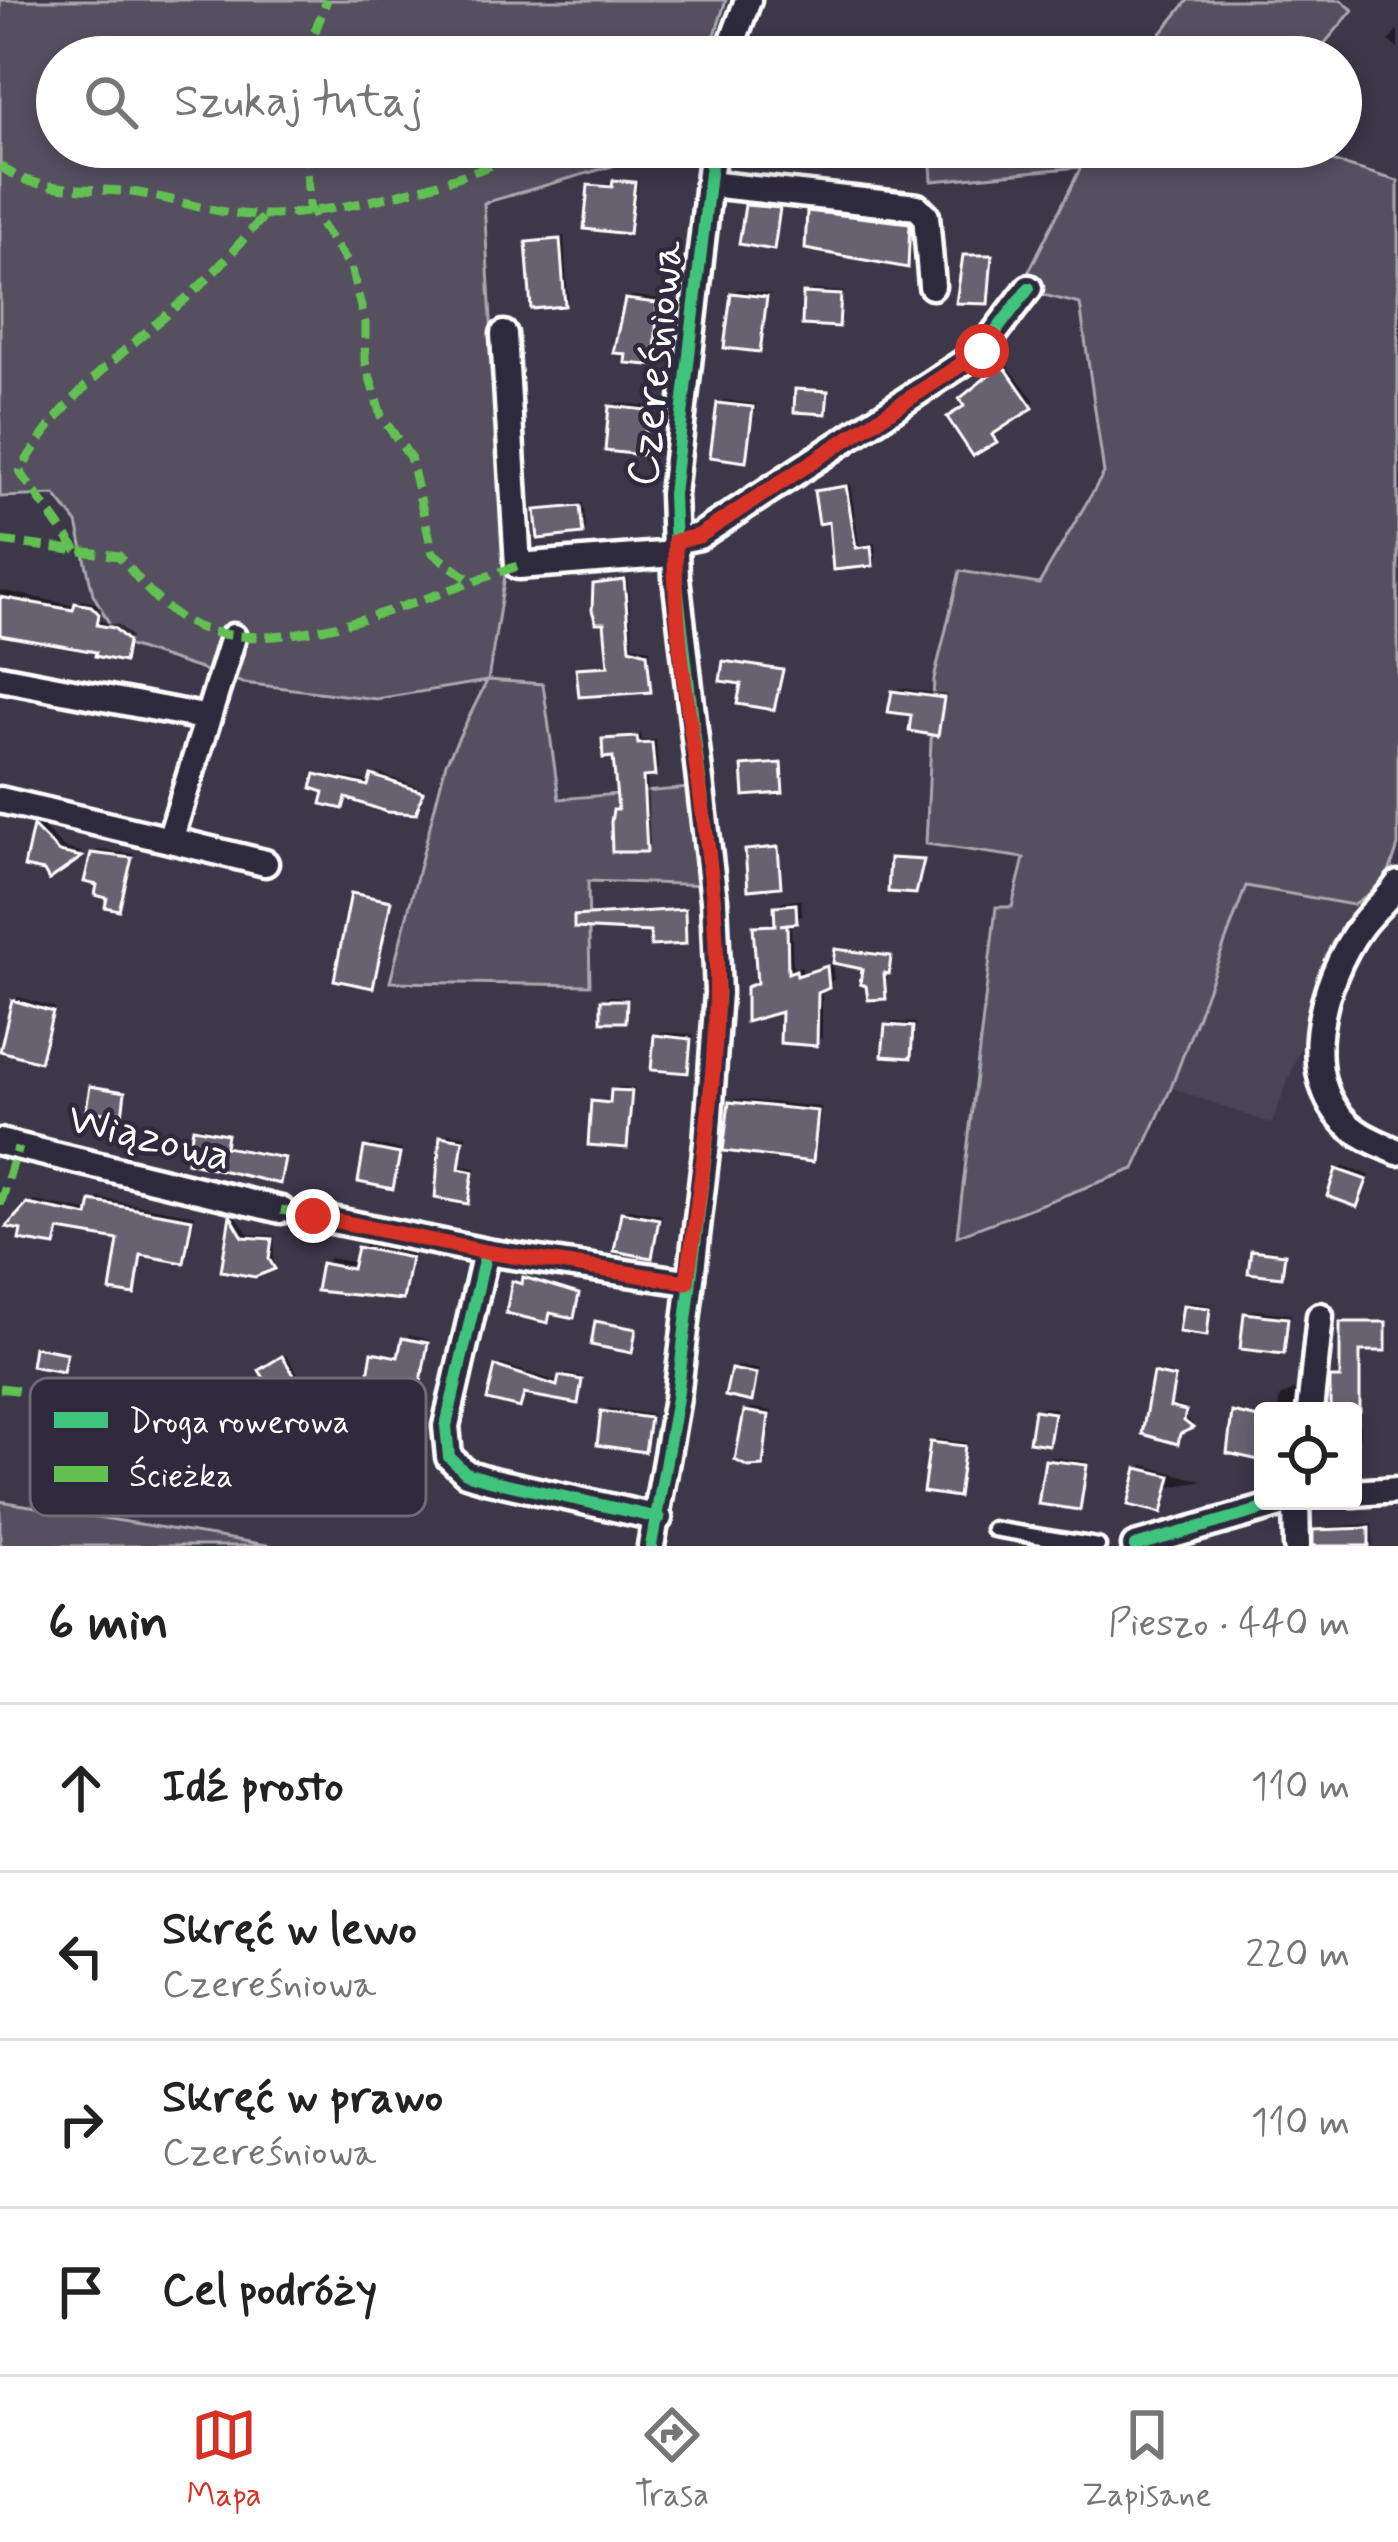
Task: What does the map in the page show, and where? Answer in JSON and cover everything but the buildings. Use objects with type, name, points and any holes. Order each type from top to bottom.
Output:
[{"type":"street","points":[[735,36],[748,0]]},
{"type":"street","name":"Czereśniowa","points":[[651,1546],[659,1518],[707,1143],[718,993],[714,900],[675,547],[678,434],[711,168]]},
{"type":"street","points":[[709,184],[917,207],[926,216],[932,286]]},
{"type":"street","points":[[504,334],[518,566],[675,547],[699,536],[982,351],[1029,288]]},
{"type":"street","points":[[170,840],[233,638]]},
{"type":"street","points":[[0,677],[208,718]]},
{"type":"street","points":[[0,800],[265,863]]},
{"type":"street","points":[[1398,884],[1362,923],[1339,963],[1318,1022],[1321,1067],[1333,1104],[1354,1131],[1398,1152]]},
{"type":"street","name":"Wiązowa","points":[[0,1142],[280,1210]]},
{"type":"street","points":[[313,1216],[486,1252],[687,1282]]},
{"type":"street","points":[[486,1252],[446,1426],[449,1457],[466,1473],[489,1480],[659,1518]]},
{"type":"street","points":[[1311,1402],[1320,1316]]},
{"type":"street","points":[[1362,1492],[1398,1490]]},
{"type":"street","points":[[1135,1546],[1261,1510]]},
{"type":"street","points":[[1294,1510],[1297,1546]]},
{"type":"lane","points":[[994,1529],[1097,1546]]},
{"type":"shaded area","points":[[0,0],[726,0],[715,36],[36,36],[36,168],[605,168],[484,203],[506,570],[488,680],[543,684],[559,799],[690,788],[709,885],[588,881],[590,985],[390,982],[446,763],[487,681],[376,699],[243,683],[120,643],[93,594],[77,523],[55,495],[0,497]]},
{"type":"shaded area","points":[[1188,0],[1341,0],[1353,10],[1331,36],[1159,36]]},
{"type":"shaded area","points":[[931,168],[1070,168],[932,181]]},
{"type":"shaded area","points":[[1080,168],[1355,168],[1398,181],[1398,846],[1386,882],[1353,905],[1246,886],[1171,1088],[1134,1169],[957,1236],[996,907],[1012,907],[1024,858],[926,844],[934,679],[960,571],[1039,584],[1104,473],[1080,304],[1035,293],[1025,279]]},
{"type":"shaded area","points":[[1246,886],[1353,905],[1272,1124],[1171,1088]]},
{"type":"shaded area","points":[[0,1501],[30,1506],[30,1516],[91,1516],[273,1546],[0,1546]]},
{"type":"marked path","points":[[313,36],[327,0]]},
{"type":"marked path","points":[[0,165],[41,184],[123,191],[218,211],[265,215],[303,213],[386,197],[482,168]]},
{"type":"marked path","points":[[307,168],[309,208],[351,267],[365,323],[365,361],[381,416],[410,457],[433,553],[471,581]]},
{"type":"marked path","points":[[77,551],[20,472],[75,397],[201,285],[267,213]]},
{"type":"marked path","points":[[0,541],[119,556],[158,600],[185,621],[220,634],[261,637],[351,622],[518,566]]},
{"type":"marked path","points":[[0,1205],[18,1147]]},
{"type":"marked path","points":[[281,1210],[313,1216]]},
{"type":"marked path","points":[[0,1388],[30,1392]]},
{"type":"cycle path","points":[[651,1546],[677,1398],[707,1143],[718,993],[714,900],[676,577],[673,494],[711,168]]},
{"type":"cycle path","points":[[675,541],[699,536],[981,351],[1029,288]]},
{"type":"cycle path","points":[[486,1252],[446,1426],[449,1457],[466,1473],[489,1480],[659,1518]]},
{"type":"cycle path","points":[[1135,1546],[1260,1510]]},
{"type":"route","points":[[313,1216],[486,1252],[687,1282],[707,1143],[718,993],[714,900],[675,541],[699,536],[982,351]]}]
